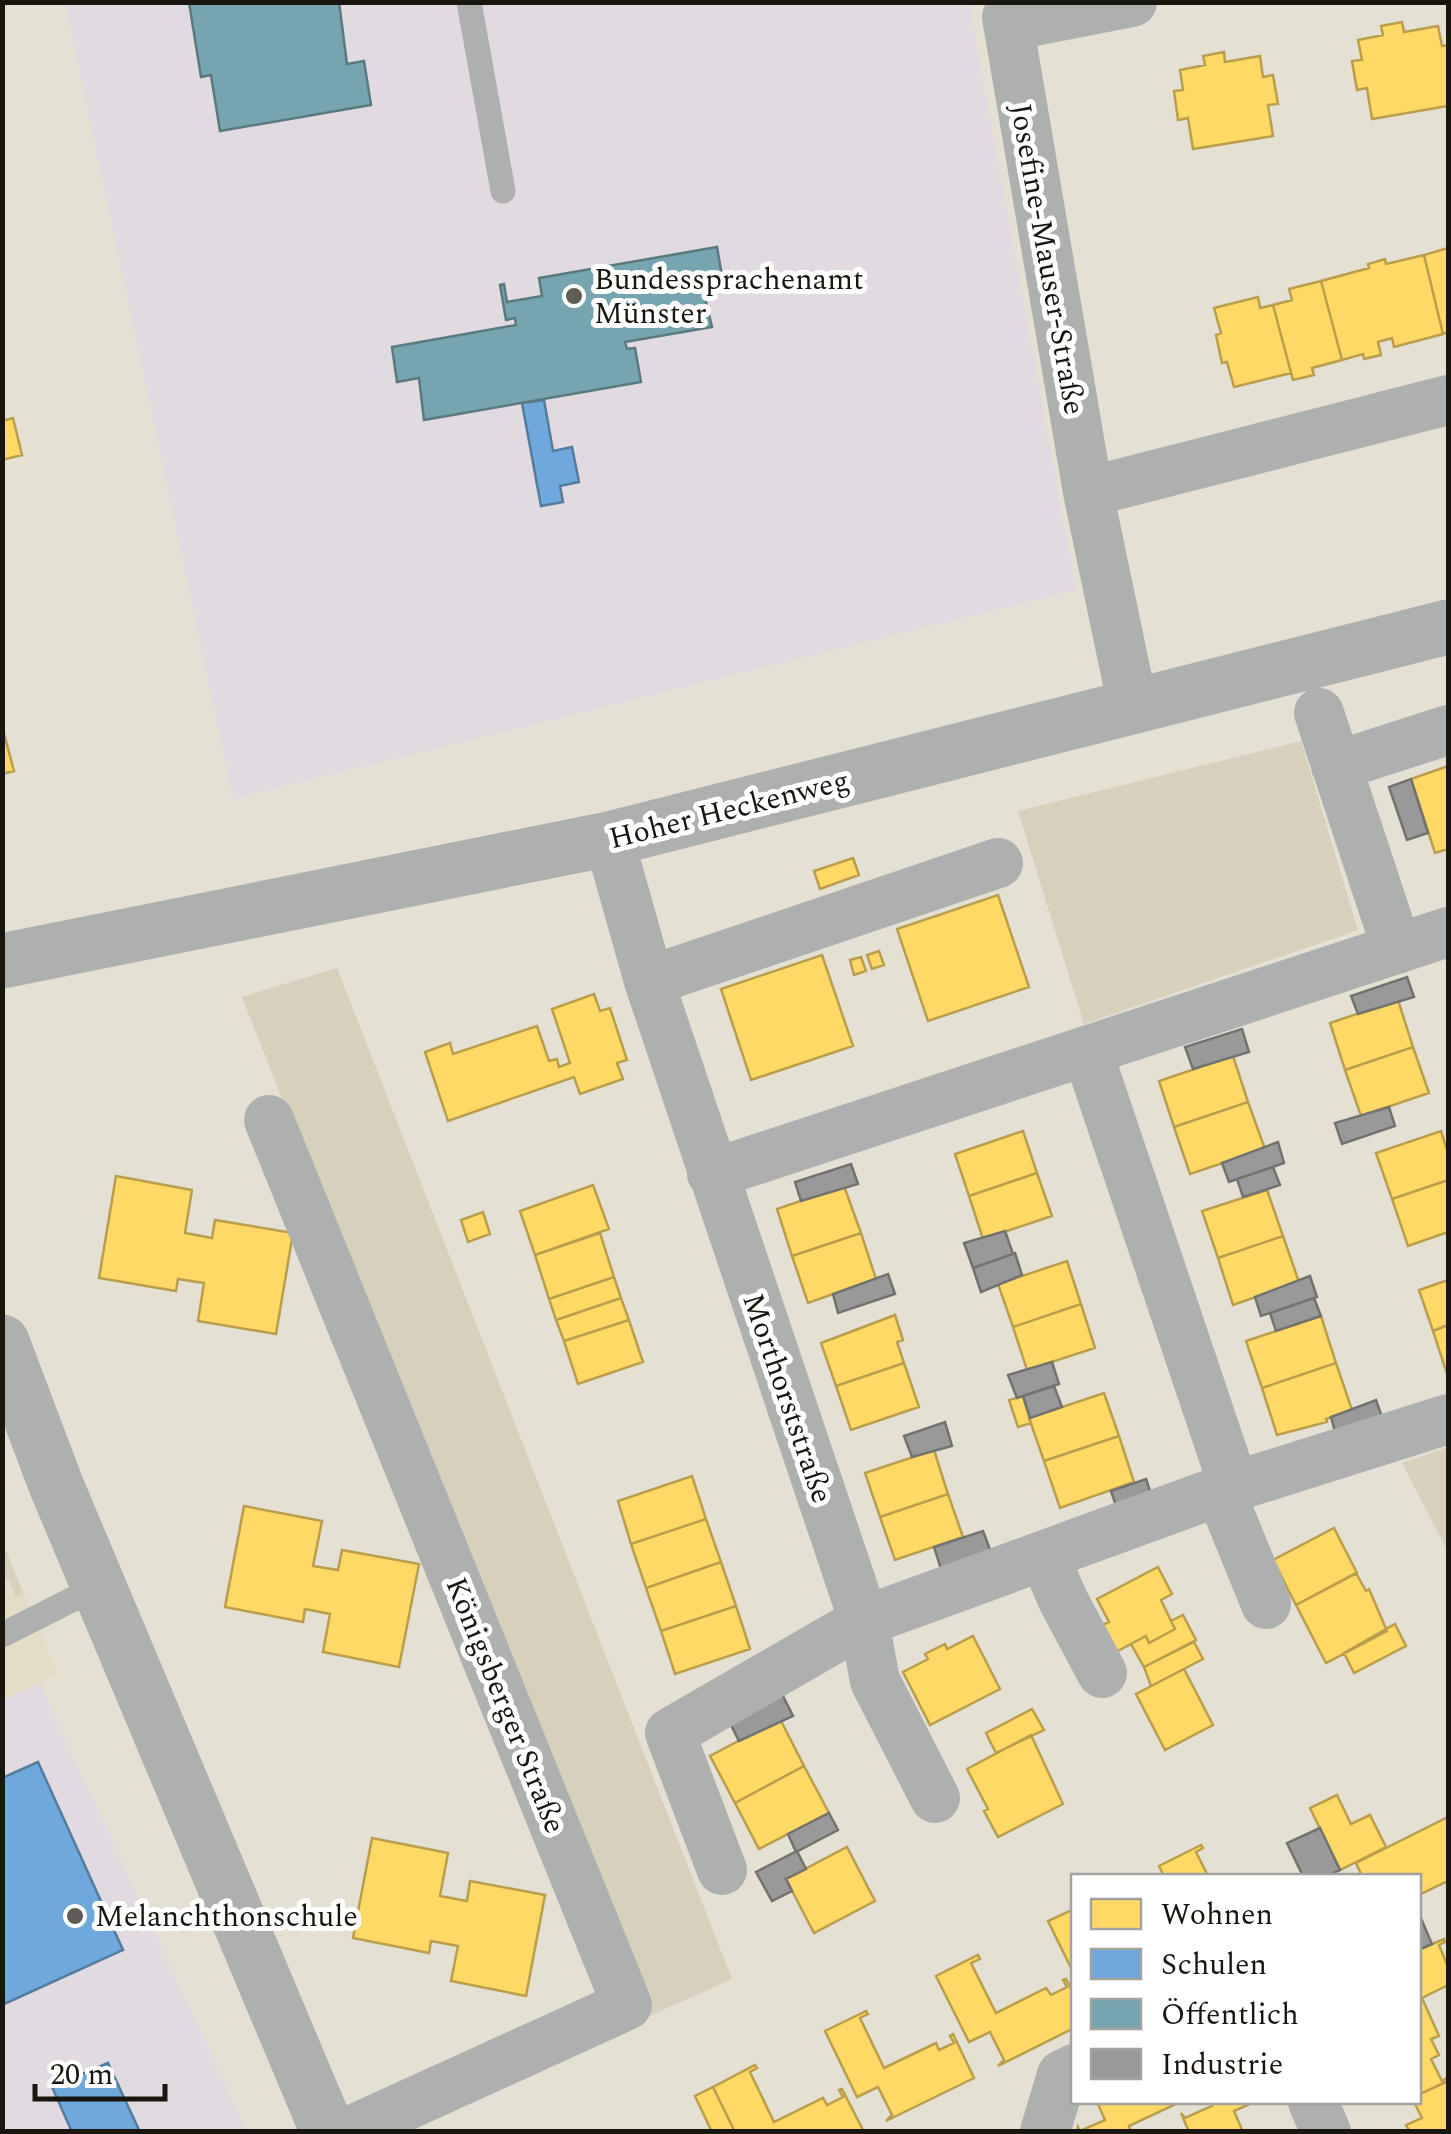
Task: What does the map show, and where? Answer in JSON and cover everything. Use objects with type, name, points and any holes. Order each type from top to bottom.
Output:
[{"type":"street","name":"Josefine-Mauser-Straße","points":[[1132,2],[1012,14],[1088,492],[1133,707]]},
{"type":"street","points":[[1088,492],[1448,400]]},
{"type":"street","name":"Hoher Heckenweg","points":[[2,962],[609,839],[1448,627]]},
{"type":"street","points":[[1318,714],[1397,949]]},
{"type":"street","points":[[1336,766],[1448,730]]},
{"type":"street","name":"Morthorststraße","points":[[609,839],[649,982],[864,1621],[875,1680],[935,1798]]},
{"type":"street","points":[[649,982],[998,863]]},
{"type":"street","points":[[712,1174],[1448,932]]},
{"type":"street","points":[[1088,1053],[1266,1604]]},
{"type":"street","name":"Königsberger Straße","points":[[270,1120],[628,2005],[348,2132]]},
{"type":"street","points":[[2,1342],[56,1485],[328,2132]]},
{"type":"street","points":[[722,1870],[670,1733],[864,1621],[1227,1489],[1448,1418]]},
{"type":"street","points":[[1044,1556],[1102,1673]]},
{"type":"street","points":[[1045,2132],[1062,2075],[1071,2070]]},
{"type":"street","points":[[1313,2104],[1326,2132]]},
{"type":"lane","points":[[469,2],[503,190]]},
{"type":"lane","points":[[2,1635],[99,1586]]},
{"type":"shaded area","name":"Bundessprachenamt Münster","points":[[65,3],[969,3],[1076,590],[233,799]]},
{"type":"shaded area","points":[[1301,741],[1358,930],[1084,1024],[1018,811]]},
{"type":"shaded area","points":[[337,968],[732,1979],[645,2018],[242,997]]},
{"type":"shaded area","points":[[1448,1447],[1448,1552],[1402,1463]]},
{"type":"shaded area","points":[[2,1541],[58,1674],[3,1701],[2,1701]]},
{"type":"shaded area","points":[[2,1541],[23,1593],[16,1597],[8,1577],[3,1579]]},
{"type":"shaded area","name":"Melanchthonschule","points":[[39,1683],[247,2131],[3,2132],[3,1701]]},
{"type":"building: Wohnen","points":[[1402,22],[1404,32],[1438,26],[1442,46],[1448,45],[1448,106],[1372,119],[1367,88],[1357,90],[1352,61],[1362,60],[1358,40],[1383,35],[1381,26]]},
{"type":"building: Wohnen","points":[[1224,52],[1225,62],[1260,56],[1263,77],[1273,75],[1278,104],[1268,105],[1273,136],[1193,149],[1188,118],[1178,120],[1174,91],[1183,90],[1180,70],[1205,65],[1203,56]]},
{"type":"building: Wohnen","points":[[1448,248],[1448,332],[1443,334],[1424,255]]},
{"type":"building: Wohnen","points":[[1424,255],[1443,334],[1394,347],[1392,338],[1378,342],[1381,355],[1364,359],[1363,354],[1342,360],[1321,281],[1369,268],[1368,264],[1385,259],[1386,264]]},
{"type":"building: Wohnen","points":[[1321,281],[1342,360],[1312,368],[1314,375],[1293,380],[1273,305],[1292,300],[1289,289]]},
{"type":"building: Wohnen","points":[[1258,297],[1260,308],[1273,305],[1291,373],[1234,387],[1227,362],[1222,363],[1216,335],[1221,333],[1214,308]]},
{"type":"building: Wohnen","points":[[13,418],[22,455],[2,460],[2,421]]},
{"type":"building: Wohnen","points":[[2,726],[14,771],[2,774]]},
{"type":"building: Wohnen","points":[[1448,766],[1448,849],[1435,853],[1411,779]]},
{"type":"building: Wohnen","points":[[853,858],[859,875],[820,889],[814,871]]},
{"type":"building: Wohnen","points":[[998,895],[1029,987],[928,1021],[897,929]]},
{"type":"building: Wohnen","points":[[879,951],[884,965],[872,969],[867,955]]},
{"type":"building: Wohnen","points":[[822,955],[853,1046],[751,1080],[721,989]]},
{"type":"building: Wohnen","points":[[861,957],[866,971],[854,975],[850,960]]},
{"type":"building: Wohnen","points":[[594,994],[600,1011],[610,1008],[627,1060],[617,1063],[623,1079],[580,1094],[574,1077],[448,1121],[425,1052],[450,1043],[453,1054],[537,1026],[549,1061],[557,1059],[559,1067],[570,1063],[552,1009]]},
{"type":"building: Wohnen","points":[[1398,1000],[1413,1047],[1345,1070],[1330,1023]]},
{"type":"building: Wohnen","points":[[1413,1047],[1429,1093],[1361,1116],[1345,1070]]},
{"type":"building: Wohnen","points":[[1233,1056],[1248,1102],[1174,1127],[1159,1081]]},
{"type":"building: Wohnen","points":[[1248,1102],[1265,1149],[1190,1174],[1174,1127]]},
{"type":"building: Wohnen","points":[[1023,1131],[1037,1173],[969,1196],[955,1154]]},
{"type":"building: Wohnen","points":[[1441,1131],[1448,1153],[1448,1180],[1392,1199],[1376,1153]]},
{"type":"building: Wohnen","points":[[1037,1173],[1052,1216],[983,1239],[969,1196]]},
{"type":"building: Wohnen","points":[[116,1176],[192,1190],[185,1233],[212,1238],[215,1220],[293,1233],[276,1334],[198,1321],[204,1283],[178,1279],[176,1291],[99,1278]]},
{"type":"building: Wohnen","points":[[1448,1180],[1448,1232],[1408,1246],[1392,1199]]},
{"type":"building: Wohnen","points":[[593,1185],[609,1229],[535,1255],[520,1211]]},
{"type":"building: Wohnen","points":[[844,1186],[861,1233],[792,1256],[777,1209]]},
{"type":"building: Wohnen","points":[[1267,1190],[1283,1236],[1218,1258],[1202,1211]]},
{"type":"building: Wohnen","points":[[483,1212],[490,1234],[468,1242],[461,1220]]},
{"type":"building: Wohnen","points":[[600,1233],[614,1277],[549,1299],[535,1255]]},
{"type":"building: Wohnen","points":[[861,1233],[876,1279],[808,1303],[792,1256]]},
{"type":"building: Wohnen","points":[[1283,1236],[1299,1282],[1233,1305],[1218,1258]]},
{"type":"building: Wohnen","points":[[1067,1261],[1081,1304],[1013,1327],[998,1284]]},
{"type":"building: Wohnen","points":[[614,1277],[621,1298],[556,1320],[549,1299]]},
{"type":"building: Wohnen","points":[[1448,1280],[1448,1325],[1433,1331],[1419,1290]]},
{"type":"building: Wohnen","points":[[621,1298],[629,1320],[564,1341],[556,1320]]},
{"type":"building: Wohnen","points":[[1081,1304],[1095,1348],[1027,1370],[1013,1327]]},
{"type":"building: Wohnen","points":[[895,1315],[903,1340],[897,1342],[904,1363],[836,1386],[821,1343]]},
{"type":"building: Wohnen","points":[[1321,1316],[1336,1363],[1262,1388],[1246,1341]]},
{"type":"building: Wohnen","points":[[629,1320],[643,1362],[578,1384],[564,1341]]},
{"type":"building: Wohnen","points":[[1448,1325],[1448,1377],[1433,1331]]},
{"type":"building: Wohnen","points":[[904,1363],[919,1407],[851,1430],[836,1386]]},
{"type":"building: Wohnen","points":[[1336,1363],[1352,1410],[1326,1419],[1327,1422],[1277,1435],[1262,1388]]},
{"type":"building: Wohnen","points":[[1104,1393],[1119,1436],[1044,1461],[1029,1418]]},
{"type":"building: Wohnen","points":[[1023,1396],[1031,1423],[1018,1427],[1009,1400]]},
{"type":"building: Wohnen","points":[[1119,1436],[1134,1482],[1060,1508],[1044,1461]]},
{"type":"building: Wohnen","points":[[934,1450],[948,1494],[880,1517],[865,1473]]},
{"type":"building: Wohnen","points":[[692,1476],[706,1519],[631,1544],[618,1501]]},
{"type":"building: Wohnen","points":[[948,1494],[963,1537],[895,1560],[880,1517]]},
{"type":"building: Wohnen","points":[[244,1506],[322,1521],[313,1566],[338,1570],[342,1550],[419,1564],[399,1667],[323,1652],[330,1614],[305,1609],[303,1622],[225,1607]]},
{"type":"building: Wohnen","points":[[706,1519],[721,1562],[646,1588],[631,1544]]},
{"type":"building: Wohnen","points":[[1334,1528],[1357,1573],[1296,1605],[1273,1560]]},
{"type":"building: Wohnen","points":[[721,1562],[736,1606],[661,1631],[646,1588]]},
{"type":"building: Wohnen","points":[[1158,1567],[1172,1594],[1161,1600],[1175,1629],[1149,1643],[1146,1636],[1114,1653],[1100,1626],[1109,1622],[1097,1599]]},
{"type":"building: Wohnen","points":[[1356,1573],[1366,1591],[1369,1589],[1387,1631],[1326,1663],[1296,1605]]},
{"type":"building: Wohnen","points":[[736,1606],[750,1649],[675,1674],[661,1631]]},
{"type":"building: Wohnen","points":[[1183,1615],[1196,1640],[1144,1667],[1131,1644],[1146,1636],[1149,1643],[1175,1629],[1171,1621]]},
{"type":"building: Wohnen","points":[[1395,1624],[1406,1646],[1354,1673],[1344,1653]]},
{"type":"building: Wohnen","points":[[973,1636],[1000,1689],[930,1725],[903,1672],[928,1659],[925,1654],[945,1644],[947,1649]]},
{"type":"building: Wohnen","points":[[1194,1642],[1203,1659],[1151,1686],[1144,1667]]},
{"type":"building: Wohnen","points":[[1184,1669],[1213,1725],[1165,1750],[1136,1694]]},
{"type":"building: Wohnen","points":[[1032,1709],[1044,1730],[996,1753],[986,1733]]},
{"type":"building: Wohnen","points":[[780,1719],[804,1766],[735,1803],[710,1756]]},
{"type":"building: Wohnen","points":[[1031,1735],[1063,1804],[998,1837],[967,1769]]},
{"type":"building: Wohnen","points":[[804,1766],[829,1813],[759,1849],[735,1803]]},
{"type":"building: Wohnen","points":[[1337,1795],[1351,1824],[1370,1815],[1386,1847],[1340,1870],[1310,1808]]},
{"type":"building: Wohnen","points":[[1448,1817],[1448,1881],[1421,1894],[1421,1874],[1361,1874],[1356,1863]]},
{"type":"building: Wohnen","points":[[372,1838],[448,1853],[440,1896],[467,1901],[470,1881],[545,1895],[526,1996],[451,1981],[458,1946],[431,1941],[429,1953],[353,1938]]},
{"type":"building: Wohnen","points":[[1201,1845],[1203,1848],[1196,1852],[1207,1874],[1163,1874],[1159,1866]]},
{"type":"building: Wohnen","points":[[847,1847],[875,1901],[814,1933],[786,1879]]},
{"type":"building: Wohnen","points":[[1071,1910],[1071,1968],[1048,1921]]},
{"type":"building: Wohnen","points":[[1444,1939],[1439,1945],[1448,1967],[1448,1985],[1422,1998],[1439,2036],[1431,2039],[1439,2055],[1431,2059],[1442,2081],[1448,2077],[1448,2081],[1421,2094],[1421,1949]]},
{"type":"building: Wohnen","points":[[978,1955],[980,1959],[971,1963],[996,2013],[1046,1988],[1051,1995],[1067,1987],[1063,1980],[1066,1979],[1071,1988],[1071,2030],[998,2066],[1004,2060],[990,2032],[969,2042],[936,1976]]},
{"type":"building: Wohnen","points":[[866,2011],[868,2014],[860,2018],[884,2068],[936,2043],[939,2050],[954,2043],[950,2036],[953,2034],[974,2078],[886,2121],[892,2115],[878,2087],[857,2097],[825,2031]]},
{"type":"building: Wohnen","points":[[755,2065],[757,2068],[750,2072],[774,2122],[823,2098],[827,2105],[843,2097],[839,2090],[842,2089],[864,2132],[735,2132],[713,2087]]},
{"type":"building: Wohnen","points":[[1448,2081],[1448,2132],[1403,2132],[1408,2129],[1406,2125],[1422,2118],[1415,2104],[1421,2104],[1421,2094]]},
{"type":"building: Wohnen","points":[[713,2087],[735,2132],[712,2132],[695,2096]]},
{"type":"building: Wohnen","points":[[1098,2104],[1176,2104],[1129,2126],[1131,2132],[1077,2132],[1078,2127],[1080,2131],[1105,2120]]},
{"type":"building: Wohnen","points":[[1250,2104],[1234,2111],[1243,2132],[1189,2132],[1181,2113],[1185,2118],[1212,2106]]},
{"type":"building: Schulen","points":[[544,400],[553,451],[572,447],[579,482],[560,486],[563,502],[541,506],[522,403]]},
{"type":"building: Schulen","points":[[38,1762],[123,1950],[2,2005],[2,1778]]},
{"type":"building: Schulen","points":[[108,2063],[140,2132],[72,2132],[52,2087]]},
{"type":"building: Öffentlich","points":[[189,2],[339,2],[347,64],[364,61],[371,105],[220,131],[211,75],[201,77]]},
{"type":"building: Öffentlich","points":[[717,247],[723,282],[702,285],[712,327],[625,342],[627,349],[635,348],[641,382],[424,420],[419,378],[397,382],[392,347],[516,325],[515,318],[506,320],[500,285],[504,284],[507,302],[542,296],[539,278]]},
{"type":"building: Industrie","points":[[1411,779],[1428,833],[1407,840],[1389,787]]},
{"type":"building: Industrie","points":[[1407,977],[1414,997],[1358,1014],[1351,996]]},
{"type":"building: Industrie","points":[[1242,1029],[1249,1052],[1193,1069],[1185,1047]]},
{"type":"building: Industrie","points":[[1389,1107],[1395,1126],[1342,1144],[1335,1123]]},
{"type":"building: Industrie","points":[[1278,1142],[1284,1163],[1229,1182],[1222,1163]]},
{"type":"building: Industrie","points":[[851,1164],[858,1184],[801,1201],[795,1182]]},
{"type":"building: Industrie","points":[[1273,1167],[1280,1185],[1243,1197],[1237,1179]]},
{"type":"building: Industrie","points":[[1005,1231],[1013,1254],[973,1268],[964,1243]]},
{"type":"building: Industrie","points":[[1015,1253],[1022,1275],[981,1292],[973,1268]]},
{"type":"building: Industrie","points":[[888,1274],[895,1294],[838,1313],[833,1294]]},
{"type":"building: Industrie","points":[[1310,1276],[1317,1297],[1261,1316],[1255,1297]]},
{"type":"building: Industrie","points":[[1314,1298],[1321,1316],[1276,1331],[1270,1313]]},
{"type":"building: Industrie","points":[[1052,1362],[1059,1384],[1017,1398],[1008,1375]]},
{"type":"building: Industrie","points":[[1054,1386],[1062,1407],[1030,1418],[1023,1396]]},
{"type":"building: Industrie","points":[[1376,1400],[1384,1423],[1337,1439],[1331,1417]]},
{"type":"building: Industrie","points":[[945,1422],[952,1446],[912,1457],[904,1436]]},
{"type":"building: Industrie","points":[[1146,1479],[1153,1500],[1118,1512],[1111,1491]]},
{"type":"building: Industrie","points":[[983,1531],[992,1555],[942,1572],[934,1547]]},
{"type":"building: Industrie","points":[[781,1692],[793,1716],[739,1741],[728,1719]]},
{"type":"building: Industrie","points":[[829,1813],[838,1830],[796,1852],[788,1834]]},
{"type":"building: Industrie","points":[[1320,1828],[1340,1870],[1331,1874],[1302,1874],[1287,1843]]},
{"type":"building: Industrie","points":[[797,1851],[806,1869],[786,1879],[792,1891],[772,1901],[756,1872]]},
{"type":"building: Industrie","points":[[1421,1918],[1432,1944],[1421,1949]]},
{"type":"place","name":"Bundessprachenamt Münster","points":[[574,296]]},
{"type":"place","name":"Melanchthonschule","points":[[75,1916]]}]
